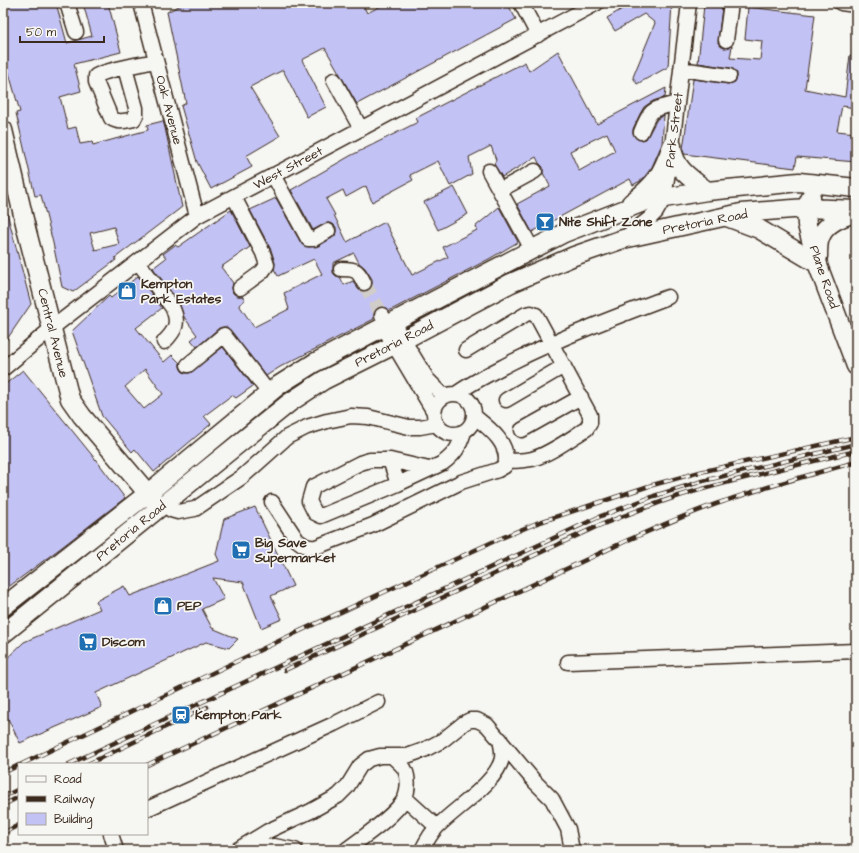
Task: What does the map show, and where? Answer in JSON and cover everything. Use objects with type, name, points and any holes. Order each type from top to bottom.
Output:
[{"type":"main road","name":"Central Avenue","points":[[3,130],[72,402],[147,494],[162,506]]},
{"type":"main road","points":[[672,147],[674,157],[681,170],[707,191]]},
{"type":"main road","points":[[622,210],[642,194],[662,174],[672,147]]},
{"type":"main road","name":"Pretoria Road","points":[[3,606],[147,494],[279,385],[314,363],[386,323],[564,233],[646,201],[707,191],[799,182],[856,188]]},
{"type":"main road","points":[[758,185],[785,195],[806,208],[814,194],[822,188],[832,185]]},
{"type":"main road","name":"Pretoria Road","points":[[3,634],[289,403],[324,380],[511,283],[574,256],[623,239],[723,216],[741,213],[806,208],[856,212]]},
{"type":"main road","name":"Plane Road","points":[[806,208],[807,225],[818,264],[856,366]]},
{"type":"main road","points":[[723,216],[759,229],[818,264],[819,239],[822,232],[836,220],[856,212]]},
{"type":"street","points":[[67,3],[76,32]]},
{"type":"street","name":"Oak Avenue","points":[[141,3],[197,216]]},
{"type":"street","points":[[521,3],[538,35]]},
{"type":"street","name":"West Street","points":[[3,369],[52,328],[197,216],[597,3]]},
{"type":"street","name":"Park Street","points":[[623,239],[656,212],[664,198],[672,147],[689,3]]},
{"type":"street","points":[[726,40],[731,3]]},
{"type":"street","points":[[841,3],[856,5]]},
{"type":"street","points":[[125,68],[156,61]]},
{"type":"street","points":[[681,69],[729,76]]},
{"type":"street","points":[[334,80],[361,129]]},
{"type":"street","points":[[641,132],[651,112],[657,108],[677,103]]},
{"type":"street","points":[[500,190],[535,170]]},
{"type":"street","points":[[488,171],[532,249]]},
{"type":"street","points":[[273,175],[308,239],[314,239],[328,231]]},
{"type":"street","points":[[234,197],[264,253],[266,266],[262,272],[240,288]]},
{"type":"street","points":[[138,262],[176,314],[176,324],[173,333],[164,342]]},
{"type":"street","points":[[341,269],[357,271],[364,283]]},
{"type":"street","points":[[162,506],[178,512],[195,509],[242,477],[287,436],[307,427],[351,416],[368,417],[409,427],[420,428],[435,418],[439,400],[484,376],[591,326],[668,297]]},
{"type":"street","points":[[466,350],[526,314],[536,314],[590,415],[590,423],[586,429],[548,452],[532,459],[519,461],[507,460]]},
{"type":"street","points":[[272,502],[297,540],[307,546],[316,547],[373,524],[461,482],[498,470],[505,466],[507,460],[504,448],[498,437],[473,410],[462,395],[450,395],[428,379],[386,323]]},
{"type":"street","points":[[188,366],[224,335],[269,393]]},
{"type":"street","points":[[399,342],[440,429],[450,434],[464,432]]},
{"type":"street","points":[[506,400],[564,366]]},
{"type":"street","points":[[429,469],[390,460],[370,460],[360,463],[313,487],[309,501],[315,513],[321,516],[398,484],[443,463],[459,447],[464,432],[473,422],[473,410],[484,376]]},
{"type":"street","points":[[522,430],[581,397]]},
{"type":"street","points":[[450,434],[451,456]]},
{"type":"street","points":[[390,460],[398,484]]},
{"type":"street","points":[[568,662],[856,651]]},
{"type":"street","points":[[148,809],[378,702]]},
{"type":"street","points":[[237,850],[268,831],[338,796],[347,787],[360,766],[369,759],[380,756],[407,756],[424,750],[443,740],[470,720],[477,720],[487,725],[535,782],[552,799],[568,829],[572,850]]},
{"type":"street","points":[[422,850],[437,827],[487,783],[494,774],[502,759],[500,740]]},
{"type":"street","points":[[346,850],[391,815],[405,798],[408,781],[406,772],[393,757]]},
{"type":"street","points":[[405,798],[437,827]]},
{"type":"street","points":[[111,835],[116,850]]},
{"type":"street","points":[[249,850],[274,846],[296,850]]},
{"type":"building","points":[[3,3],[56,3],[67,43],[92,36],[83,3],[108,3],[121,52],[74,64],[81,91],[60,97],[68,129],[76,127],[80,144],[92,142],[93,145],[148,130],[147,125],[163,121],[182,207],[115,258],[116,260],[73,292],[62,287],[41,195],[35,196],[16,113],[20,112],[3,52]],"holes":[[[114,227],[119,244],[95,250],[90,233]]]},
{"type":"building","points":[[185,3],[362,3],[367,13],[387,3],[507,3],[516,19],[357,104],[325,48],[302,60],[326,107],[307,117],[283,70],[250,87],[280,136],[246,156],[252,167],[211,189],[197,162],[181,106],[186,103],[167,12]]},
{"type":"building","points":[[632,3],[672,3],[668,67],[637,84],[633,77],[655,23],[644,14],[615,31],[607,18]]},
{"type":"building","points":[[704,5],[722,7],[718,43],[724,48],[732,46],[730,58],[760,60],[762,41],[745,39],[748,7],[815,15],[805,89],[845,97],[850,55],[856,56],[856,108],[842,106],[837,131],[856,133],[856,162],[797,157],[795,168],[684,154],[683,149],[693,79],[728,84],[735,82],[737,77],[737,73],[731,68],[698,63]]},
{"type":"building","points":[[558,51],[597,124],[666,88],[665,97],[653,101],[644,107],[633,129],[635,137],[642,140],[646,139],[657,119],[664,115],[662,144],[652,167],[642,180],[633,185],[630,179],[532,232],[517,204],[550,186],[543,173],[543,167],[536,157],[502,177],[494,164],[496,160],[491,146],[469,157],[472,174],[450,186],[438,161],[410,175],[413,180],[372,202],[366,186],[346,197],[343,190],[326,199],[347,242],[385,222],[412,275],[448,257],[443,247],[477,230],[476,226],[499,207],[518,242],[489,259],[389,311],[383,307],[378,307],[374,314],[374,319],[280,367],[266,376],[227,327],[219,328],[197,347],[191,340],[197,335],[184,317],[179,302],[153,268],[166,258],[163,254],[175,245],[178,247],[231,210],[250,247],[221,267],[233,283],[233,293],[237,296],[242,296],[245,300],[239,305],[254,327],[289,309],[284,293],[322,274],[314,259],[278,276],[274,269],[275,263],[271,250],[250,210],[276,198],[301,243],[308,247],[318,246],[335,236],[336,227],[333,224],[328,223],[313,230],[291,190],[350,156],[418,122],[416,118],[525,62],[529,71]],"holes":[[[607,133],[615,151],[579,171],[570,151]],[[354,253],[359,263],[365,268],[372,279],[371,287],[367,291],[359,290],[353,281],[344,285],[340,277],[333,273],[333,263]]]},
{"type":"building","points":[[454,187],[468,214],[438,230],[424,202]]},
{"type":"building","points":[[3,209],[6,209],[31,304],[3,345]]},
{"type":"building","points":[[138,276],[162,308],[136,328],[164,362],[172,355],[180,363],[182,371],[185,373],[190,373],[223,347],[253,386],[236,398],[232,395],[204,416],[211,424],[154,472],[135,449],[132,452],[102,416],[72,331],[109,296],[111,298]],"holes":[[[145,369],[163,394],[144,409],[125,387]]]},
{"type":"building","points":[[23,370],[125,498],[3,591],[3,386]]},
{"type":"building","points":[[255,507],[293,586],[271,596],[282,619],[261,628],[243,582],[213,578],[224,599],[202,609],[212,628],[238,639],[229,648],[206,642],[96,693],[102,707],[20,743],[3,709],[3,662],[24,642],[100,609],[96,601],[124,586],[130,596],[219,561],[216,554],[224,519]]},
{"type":"tunnel","points":[[364,283],[382,315]]},
{"type":"railway","points":[[24,763],[302,630],[537,523],[649,486],[700,472],[856,437]]},
{"type":"railway","points":[[71,763],[601,516],[654,496],[703,481],[856,444]]},
{"type":"railway","points":[[285,670],[598,526],[629,514],[671,498],[703,489],[856,451]]},
{"type":"railway","points":[[148,765],[662,525],[700,510],[790,480],[856,462]]},
{"type":"railway","points":[[90,763],[207,707]]},
{"type":"railway","points":[[3,773],[18,766]]},
{"type":"railway","points":[[3,797],[18,790]]},
{"type":"railway","points":[[3,805],[18,798]]},
{"type":"railway","points":[[3,833],[18,826]]},
{"type":"place","name":"Nite Shift Zone","points":[[545,222]]},
{"type":"place","name":"Kempton Park Estates","points":[[127,291]]},
{"type":"place","name":"Big Save Supermarket","points":[[241,550]]},
{"type":"place","name":"PEP","points":[[163,606]]},
{"type":"place","name":"Discom","points":[[88,642]]},
{"type":"place","name":"Kempton Park","points":[[181,715]]}]
